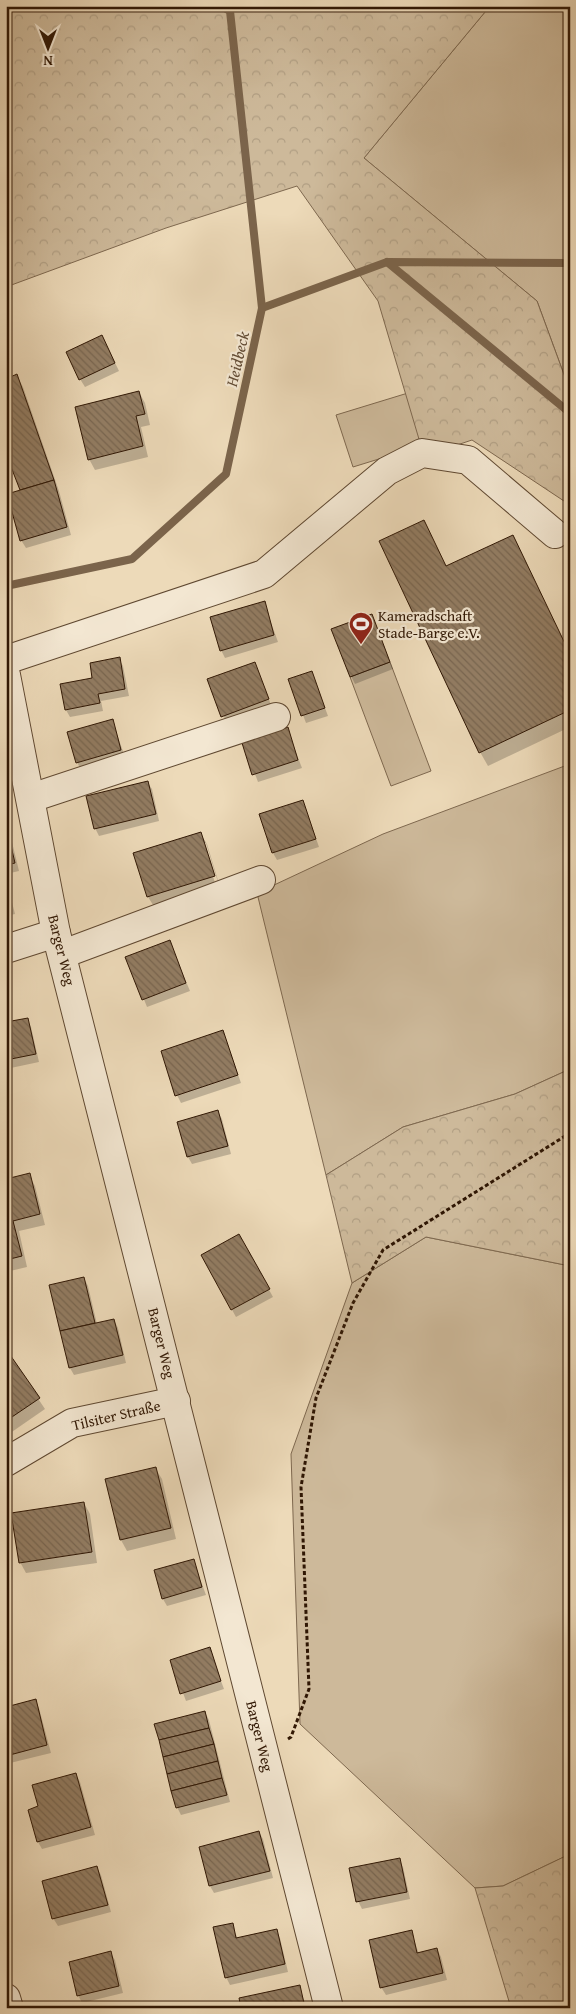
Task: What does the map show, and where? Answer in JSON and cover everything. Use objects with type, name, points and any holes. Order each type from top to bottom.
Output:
[{"type":"street","points":[[6,660],[264,574],[387,471],[422,453],[468,460],[555,534]]},
{"type":"street","name":"Barger Weg","points":[[6,675],[59,943],[329,2008]]},
{"type":"street","points":[[31,798],[276,717]]},
{"type":"street","points":[[6,949],[59,943],[261,880]]},
{"type":"street","name":"Tilsiter Straße","points":[[6,1462],[72,1423],[176,1401]]},
{"type":"street","points":[[6,1998],[8,2008]]},
{"type":"path","points":[[265,1755],[291,1737],[309,1689],[302,1487],[316,1398],[353,1303],[383,1250],[570,1132]]},
{"type":"green space","points":[[6,6],[490,6],[364,158],[537,301],[570,391],[570,505],[472,440],[424,456],[378,301],[297,186],[166,228],[6,287]]},
{"type":"green space","points":[[490,6],[570,6],[570,391],[537,301],[364,158]]},
{"type":"green space","points":[[421,389],[437,441],[353,467],[336,415]]},
{"type":"green space","points":[[390,662],[431,771],[391,786],[350,677]]},
{"type":"green space","points":[[570,764],[570,1069],[515,1094],[403,1127],[326,1175],[257,893],[383,834]]},
{"type":"green space","points":[[570,1069],[570,1266],[426,1237],[352,1283],[326,1175],[403,1127],[515,1094]]},
{"type":"green space","points":[[426,1237],[570,1266],[570,1854],[503,1886],[475,1888],[300,1724],[291,1454],[352,1283]]},
{"type":"green space","points":[[570,1854],[570,2008],[511,2008],[475,1888],[503,1886]]},
{"type":"building","points":[[102,335],[115,363],[79,380],[66,352]]},
{"type":"building","points":[[17,374],[54,480],[20,490],[6,454],[6,379]]},
{"type":"building","points":[[139,391],[145,414],[136,416],[143,446],[88,460],[75,407]]},
{"type":"building","points":[[54,480],[67,527],[20,541],[7,494]]},
{"type":"building","points":[[424,520],[446,566],[513,535],[570,654],[570,710],[479,753],[379,541]]},
{"type":"building","points":[[265,601],[274,635],[220,651],[210,617]]},
{"type":"building","name":"Kameradschaft Stade-Barge e.V.","points":[[372,614],[390,662],[350,677],[331,629]]},
{"type":"building","points":[[120,657],[125,689],[98,694],[100,703],[65,710],[60,684],[92,678],[90,663]]},
{"type":"building","points":[[255,662],[269,699],[221,717],[207,679]]},
{"type":"building","points":[[312,671],[325,708],[301,716],[288,679]]},
{"type":"building","points":[[113,719],[121,750],[76,763],[67,732]]},
{"type":"building","points":[[288,727],[298,760],[252,775],[242,743]]},
{"type":"building","points":[[148,781],[156,814],[94,829],[86,796]]},
{"type":"building","points":[[303,800],[316,839],[272,853],[259,814]]},
{"type":"building","points":[[201,832],[215,876],[147,897],[133,853]]},
{"type":"building","points":[[6,833],[8,833],[15,863],[6,865]]},
{"type":"building","points":[[6,885],[11,907],[6,908]]},
{"type":"building","points":[[170,940],[186,983],[142,1000],[125,957]]},
{"type":"building","points":[[28,1018],[36,1054],[6,1060],[6,1022]]},
{"type":"building","points":[[223,1030],[238,1075],[175,1096],[161,1051]]},
{"type":"building","points":[[218,1110],[228,1146],[187,1157],[177,1122]]},
{"type":"building","points":[[30,1173],[40,1214],[13,1221],[22,1256],[6,1260],[6,1179]]},
{"type":"building","points":[[239,1234],[270,1289],[231,1310],[201,1255]]},
{"type":"building","points":[[84,1277],[95,1323],[60,1331],[49,1285]]},
{"type":"building","points":[[114,1319],[123,1355],[69,1368],[60,1331]]},
{"type":"building","points":[[6,1349],[40,1398],[6,1421]]},
{"type":"building","points":[[156,1467],[171,1528],[120,1540],[105,1479]]},
{"type":"building","points":[[84,1502],[92,1552],[19,1563],[11,1513]]},
{"type":"building","points":[[194,1559],[202,1587],[162,1599],[154,1570]]},
{"type":"building","points":[[210,1647],[221,1681],[180,1694],[170,1660]]},
{"type":"building","points":[[36,1699],[47,1745],[6,1756],[6,1707]]},
{"type":"building","points":[[205,1711],[209,1728],[159,1740],[154,1724]]},
{"type":"building","points":[[209,1728],[214,1744],[163,1757],[159,1740]]},
{"type":"building","points":[[214,1744],[218,1761],[167,1774],[163,1757]]},
{"type":"building","points":[[218,1761],[222,1778],[171,1791],[167,1774]]},
{"type":"building","points":[[76,1773],[91,1827],[37,1842],[28,1810],[38,1806],[32,1785]]},
{"type":"building","points":[[222,1778],[227,1795],[176,1808],[171,1791]]},
{"type":"building","points":[[259,1831],[270,1871],[209,1886],[199,1847]]},
{"type":"building","points":[[400,1858],[407,1892],[356,1902],[349,1868]]},
{"type":"building","points":[[97,1866],[108,1905],[52,1919],[42,1881]]},
{"type":"building","points":[[233,1923],[236,1938],[277,1929],[285,1964],[225,1978],[213,1927]]},
{"type":"building","points":[[412,1930],[417,1953],[437,1948],[443,1973],[380,1988],[369,1940]]},
{"type":"building","points":[[111,1951],[119,1986],[77,1996],[69,1962]]},
{"type":"building","points":[[300,1985],[305,2008],[241,2008],[239,1998]]},
{"type":"waterway","points":[[221,6],[230,11],[262,308]]},
{"type":"waterway","points":[[387,262],[570,413]]},
{"type":"waterway","name":"Heidbeck","points":[[6,586],[132,559],[226,474],[262,308],[387,262],[570,263]]},
{"type":"place","name":"Kameradschaft Stade-Barge e.V.","points":[[361,645]]}]
